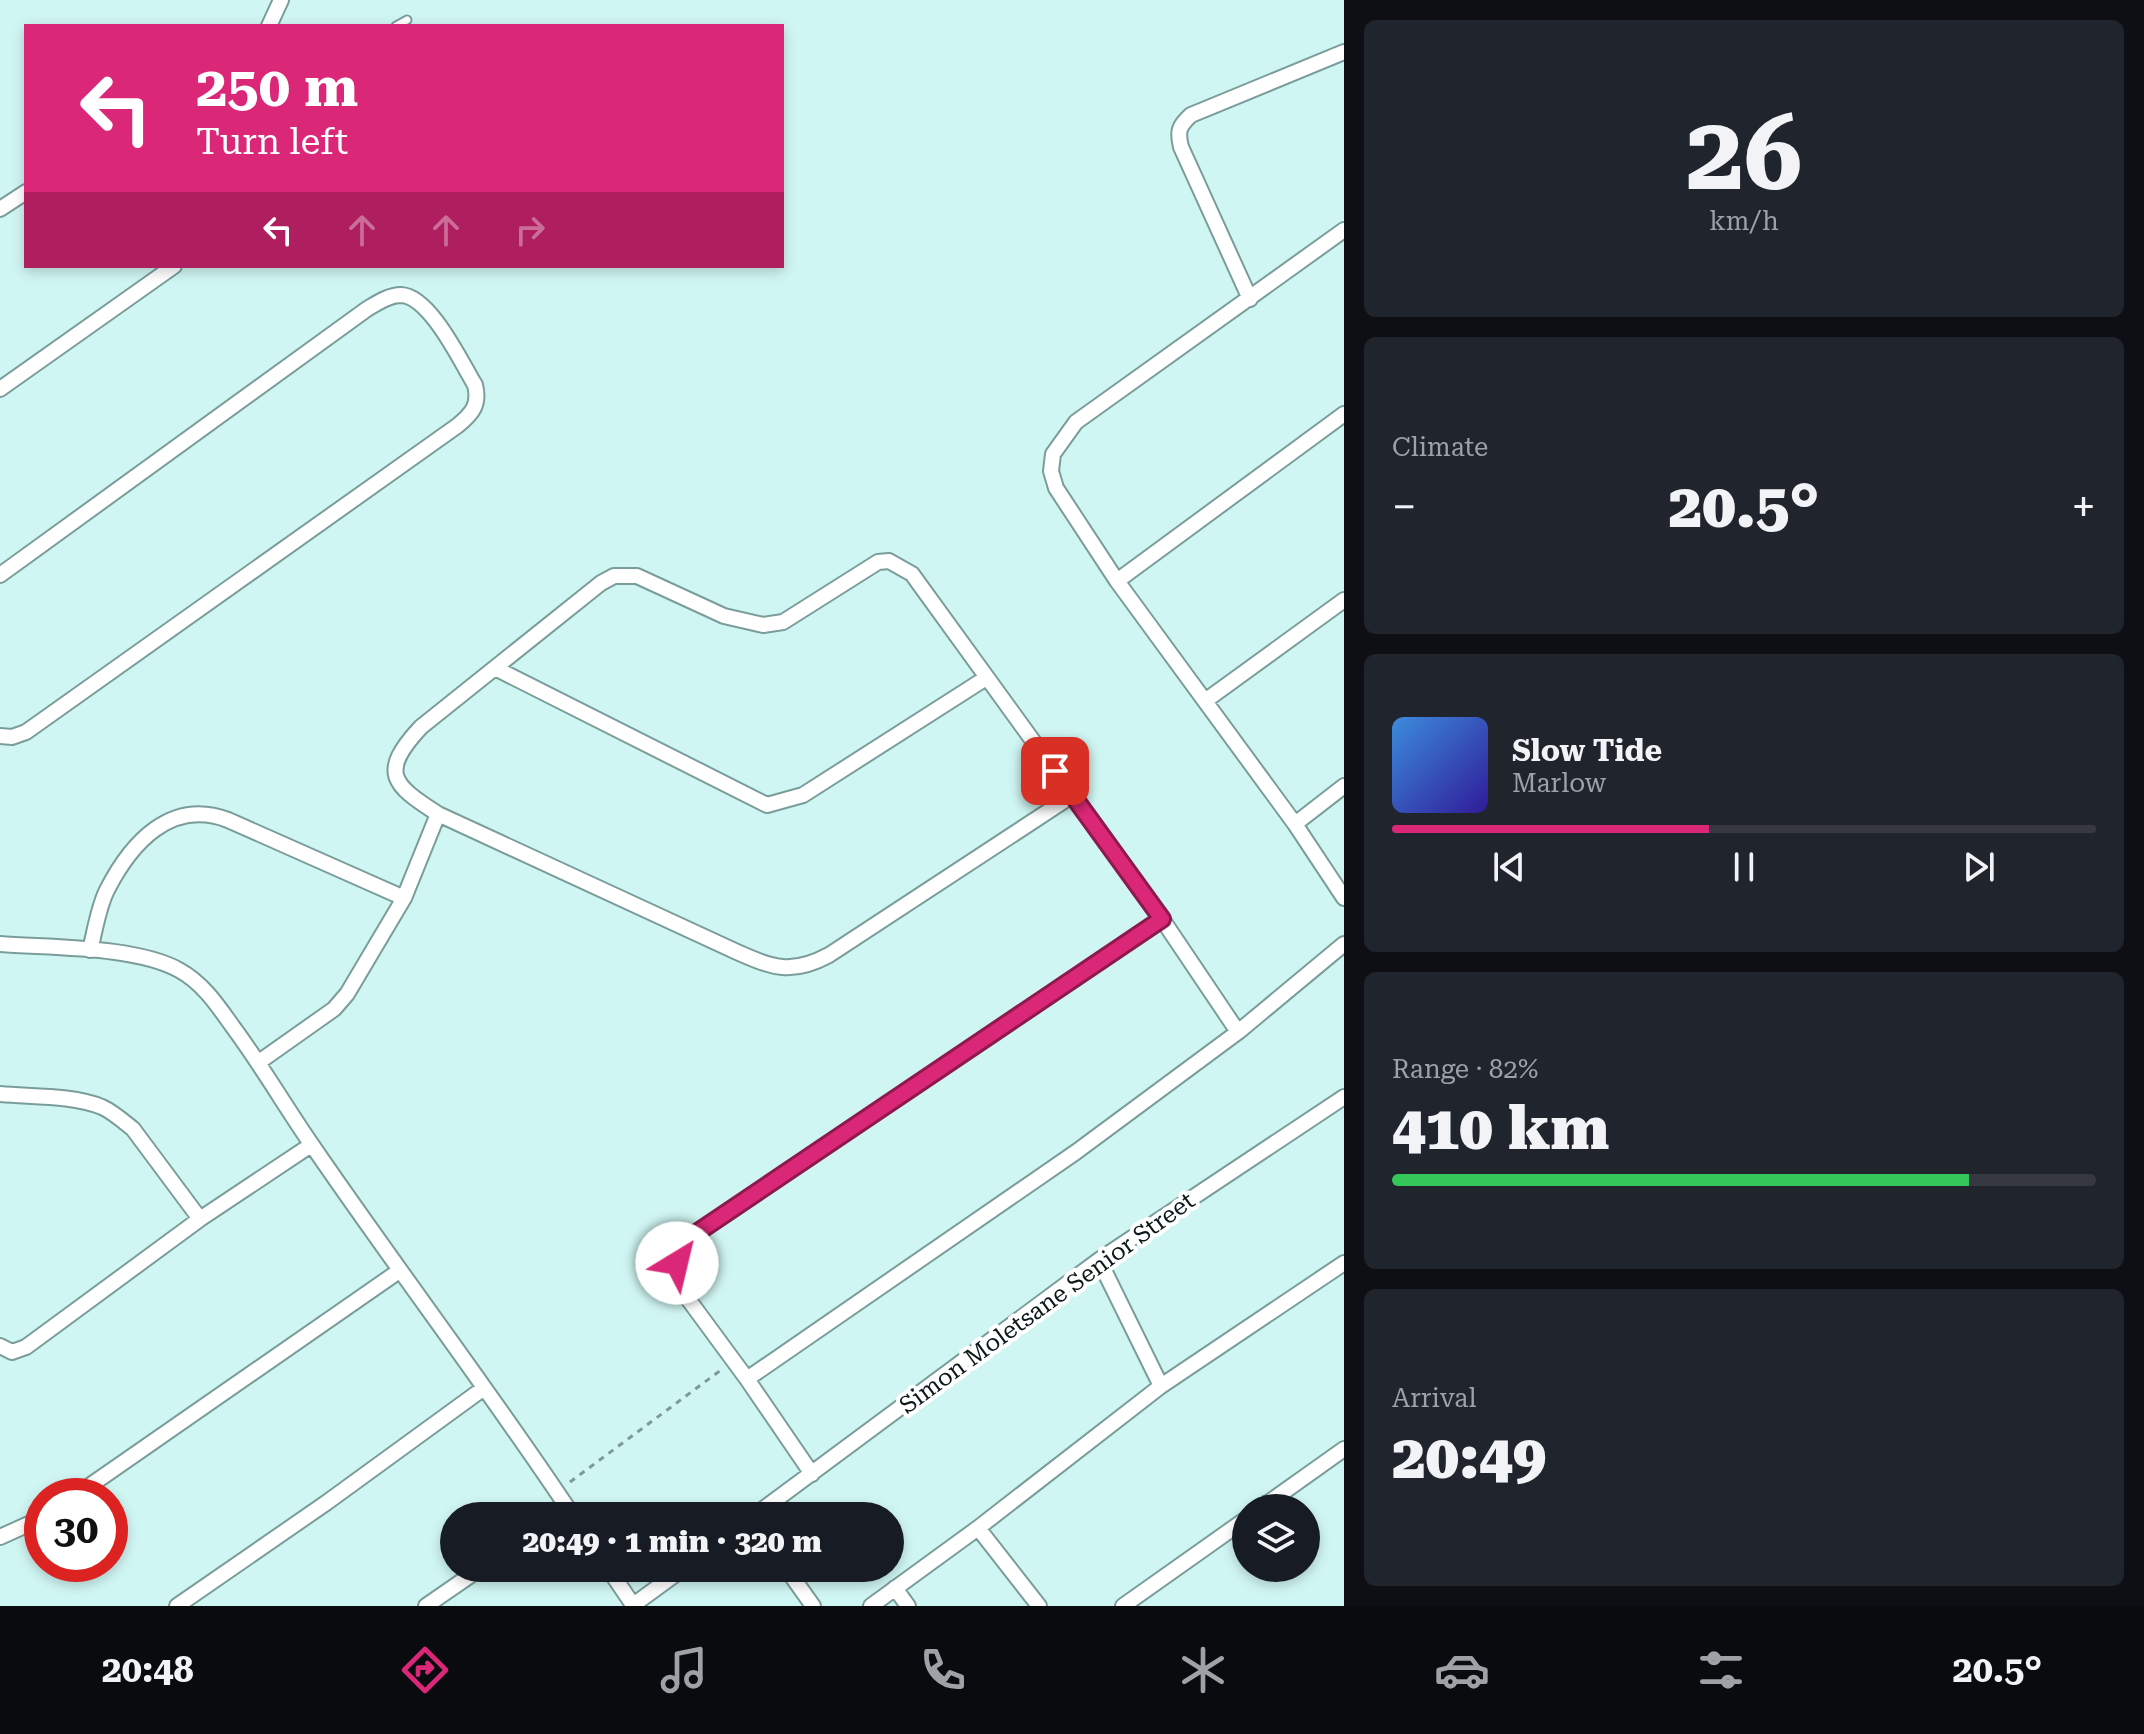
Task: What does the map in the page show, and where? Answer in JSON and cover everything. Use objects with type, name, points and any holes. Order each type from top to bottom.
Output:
[{"type":"street","points":[[270,24],[281,0]]},
{"type":"street","points":[[1250,299],[1181,147],[1178,134],[1180,125],[1191,115],[1344,52]]},
{"type":"street","points":[[0,209],[24,193]]},
{"type":"street","points":[[1344,230],[1076,422],[1053,454],[1051,471],[1056,488],[1117,581],[1295,824],[1344,898]]},
{"type":"street","points":[[0,389],[171,268]]},
{"type":"street","points":[[0,575],[383,300],[397,295],[409,296],[424,308],[475,385],[476,406],[457,426],[26,732],[12,737],[0,736]]},
{"type":"street","points":[[1117,581],[1344,414]]},
{"type":"street","points":[[1073,795],[829,955],[799,968],[783,968],[763,963],[438,814],[403,791],[397,779],[397,760],[403,746],[421,727],[601,583],[614,576],[637,576],[724,616],[763,625],[783,622],[878,562],[889,561],[912,574],[986,678],[1073,795],[1162,919],[1238,1032]]},
{"type":"street","points":[[1205,701],[1344,600]]},
{"type":"street","points":[[497,669],[767,805],[803,795],[986,678]]},
{"type":"street","points":[[1295,824],[1344,786]]},
{"type":"street","points":[[90,950],[107,891],[134,848],[173,817],[194,813],[210,813],[228,820],[404,898]]},
{"type":"street","points":[[259,1062],[341,1002],[404,898],[438,814]]},
{"type":"street","points":[[812,1474],[683,1292],[677,1263],[682,1248],[1162,919]]},
{"type":"street","points":[[0,944],[90,950],[151,959],[183,971],[212,998],[561,1502]]},
{"type":"street","points":[[747,1379],[1076,1152],[1238,1032],[1344,944]]},
{"type":"street","points":[[0,1094],[86,1103],[102,1107],[119,1117],[133,1129],[200,1219]]},
{"type":"street","name":"Simon Moletsane Senior Street","points":[[773,1502],[1099,1260],[1344,1097]]},
{"type":"street","points":[[0,1346],[12,1352],[26,1347],[200,1219],[311,1145]]},
{"type":"street","points":[[1099,1260],[1161,1386]]},
{"type":"street","points":[[871,1606],[978,1528],[1161,1386],[1344,1263]]},
{"type":"street","points":[[101,1478],[399,1271]]},
{"type":"street","points":[[177,1606],[484,1388]]},
{"type":"street","points":[[1281,1494],[1344,1449]]},
{"type":"street","points":[[0,1537],[24,1526]]},
{"type":"street","points":[[978,1528],[1039,1606]]},
{"type":"street","points":[[1123,1606],[1232,1529]]},
{"type":"street","points":[[426,1606],[461,1582]]},
{"type":"street","points":[[617,1582],[632,1606],[665,1582]]},
{"type":"street","points":[[796,1582],[813,1606]]},
{"type":"street","points":[[895,1588],[908,1606]]},
{"type":"lane","points":[[400,24],[407,20]]},
{"type":"path","points":[[557,1492],[732,1362]]},
{"type":"route","points":[[677,1263],[682,1248],[695,1234],[1162,919],[1055,771]]}]
